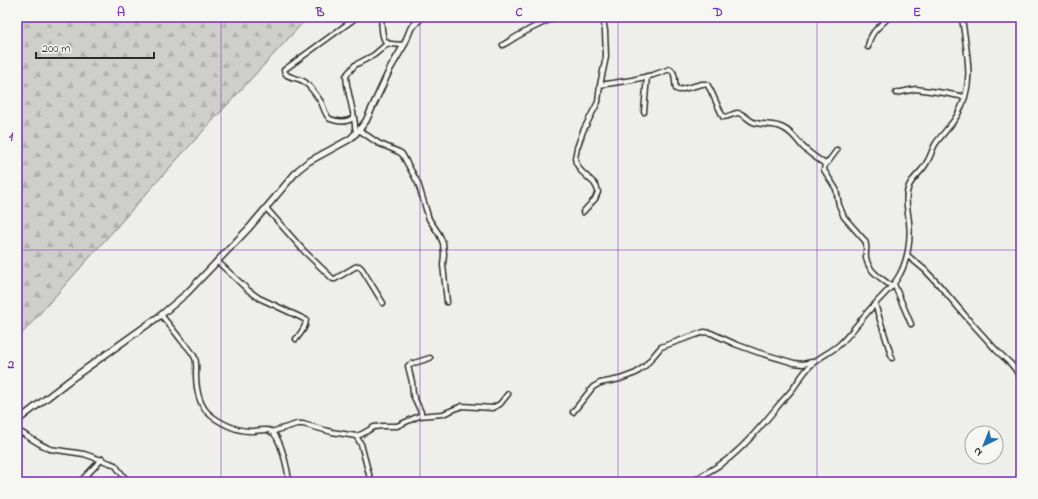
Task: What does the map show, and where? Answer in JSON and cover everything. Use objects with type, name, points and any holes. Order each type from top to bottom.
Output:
[{"type":"street","points":[[354,117],[349,121],[330,119],[308,85],[301,79],[288,76],[284,70],[356,17]]},
{"type":"street","points":[[381,17],[383,38],[388,43],[404,45]]},
{"type":"street","points":[[17,421],[70,380],[161,315],[187,293],[234,244],[298,170],[308,162],[340,145],[358,132],[366,121],[411,28],[422,17]]},
{"type":"street","points":[[503,45],[530,29],[557,17]]},
{"type":"street","points":[[583,212],[595,199],[598,192],[594,182],[581,171],[576,163],[575,153],[584,127],[598,102],[606,57],[606,31],[603,17]]},
{"type":"street","points":[[868,47],[872,34],[889,17]]},
{"type":"street","points":[[573,412],[594,387],[600,383],[620,379],[636,373],[645,366],[661,347],[704,332],[711,333],[757,352],[794,363],[803,364],[810,363],[828,353],[840,343],[893,285],[901,274],[907,255],[909,232],[906,197],[907,191],[910,184],[927,162],[936,143],[955,120],[965,97],[969,79],[969,69],[962,17]]},
{"type":"street","points":[[388,43],[374,55],[355,65],[346,76],[354,117],[358,132],[402,154],[418,183],[429,219],[439,234],[443,244],[443,265],[447,302]]},
{"type":"street","points":[[600,85],[632,80],[672,69],[675,87],[677,90],[707,84],[723,117],[738,113],[753,122],[782,127],[791,133],[813,156],[825,164]]},
{"type":"street","points":[[644,112],[647,76]]},
{"type":"street","points":[[896,93],[916,89],[965,97]]},
{"type":"street","points":[[837,150],[825,164],[824,170],[836,189],[841,211],[851,225],[866,241],[867,262],[874,273],[893,285],[911,324]]},
{"type":"street","points":[[266,208],[304,251],[333,279],[359,266],[383,303]]},
{"type":"street","points":[[907,255],[925,270],[940,286],[972,324],[1011,364],[1021,379]]},
{"type":"street","points":[[217,261],[248,290],[259,298],[306,320],[305,326],[296,340]]},
{"type":"street","points":[[875,304],[892,358]]},
{"type":"street","points":[[161,315],[191,351],[195,358],[196,382],[203,406],[208,413],[218,420],[240,430],[271,432],[297,424],[303,424],[332,432],[356,436],[374,427],[397,426],[421,416],[443,414],[462,406],[492,408],[500,404],[508,394]]},
{"type":"street","points":[[421,416],[421,412],[413,395],[412,382],[408,366],[430,358]]},
{"type":"street","points":[[693,482],[721,465],[739,450],[817,359]]},
{"type":"street","points":[[17,430],[50,449],[84,454],[115,466],[128,482]]},
{"type":"street","points":[[271,432],[277,439],[282,451],[289,482]]},
{"type":"street","points":[[356,436],[361,444],[371,482]]},
{"type":"street","points":[[80,482],[102,460]]},
{"type":"street","points":[[1018,482],[1021,469]]},
{"type":"green space","points":[[17,17],[308,17],[171,166],[17,339]]}]
